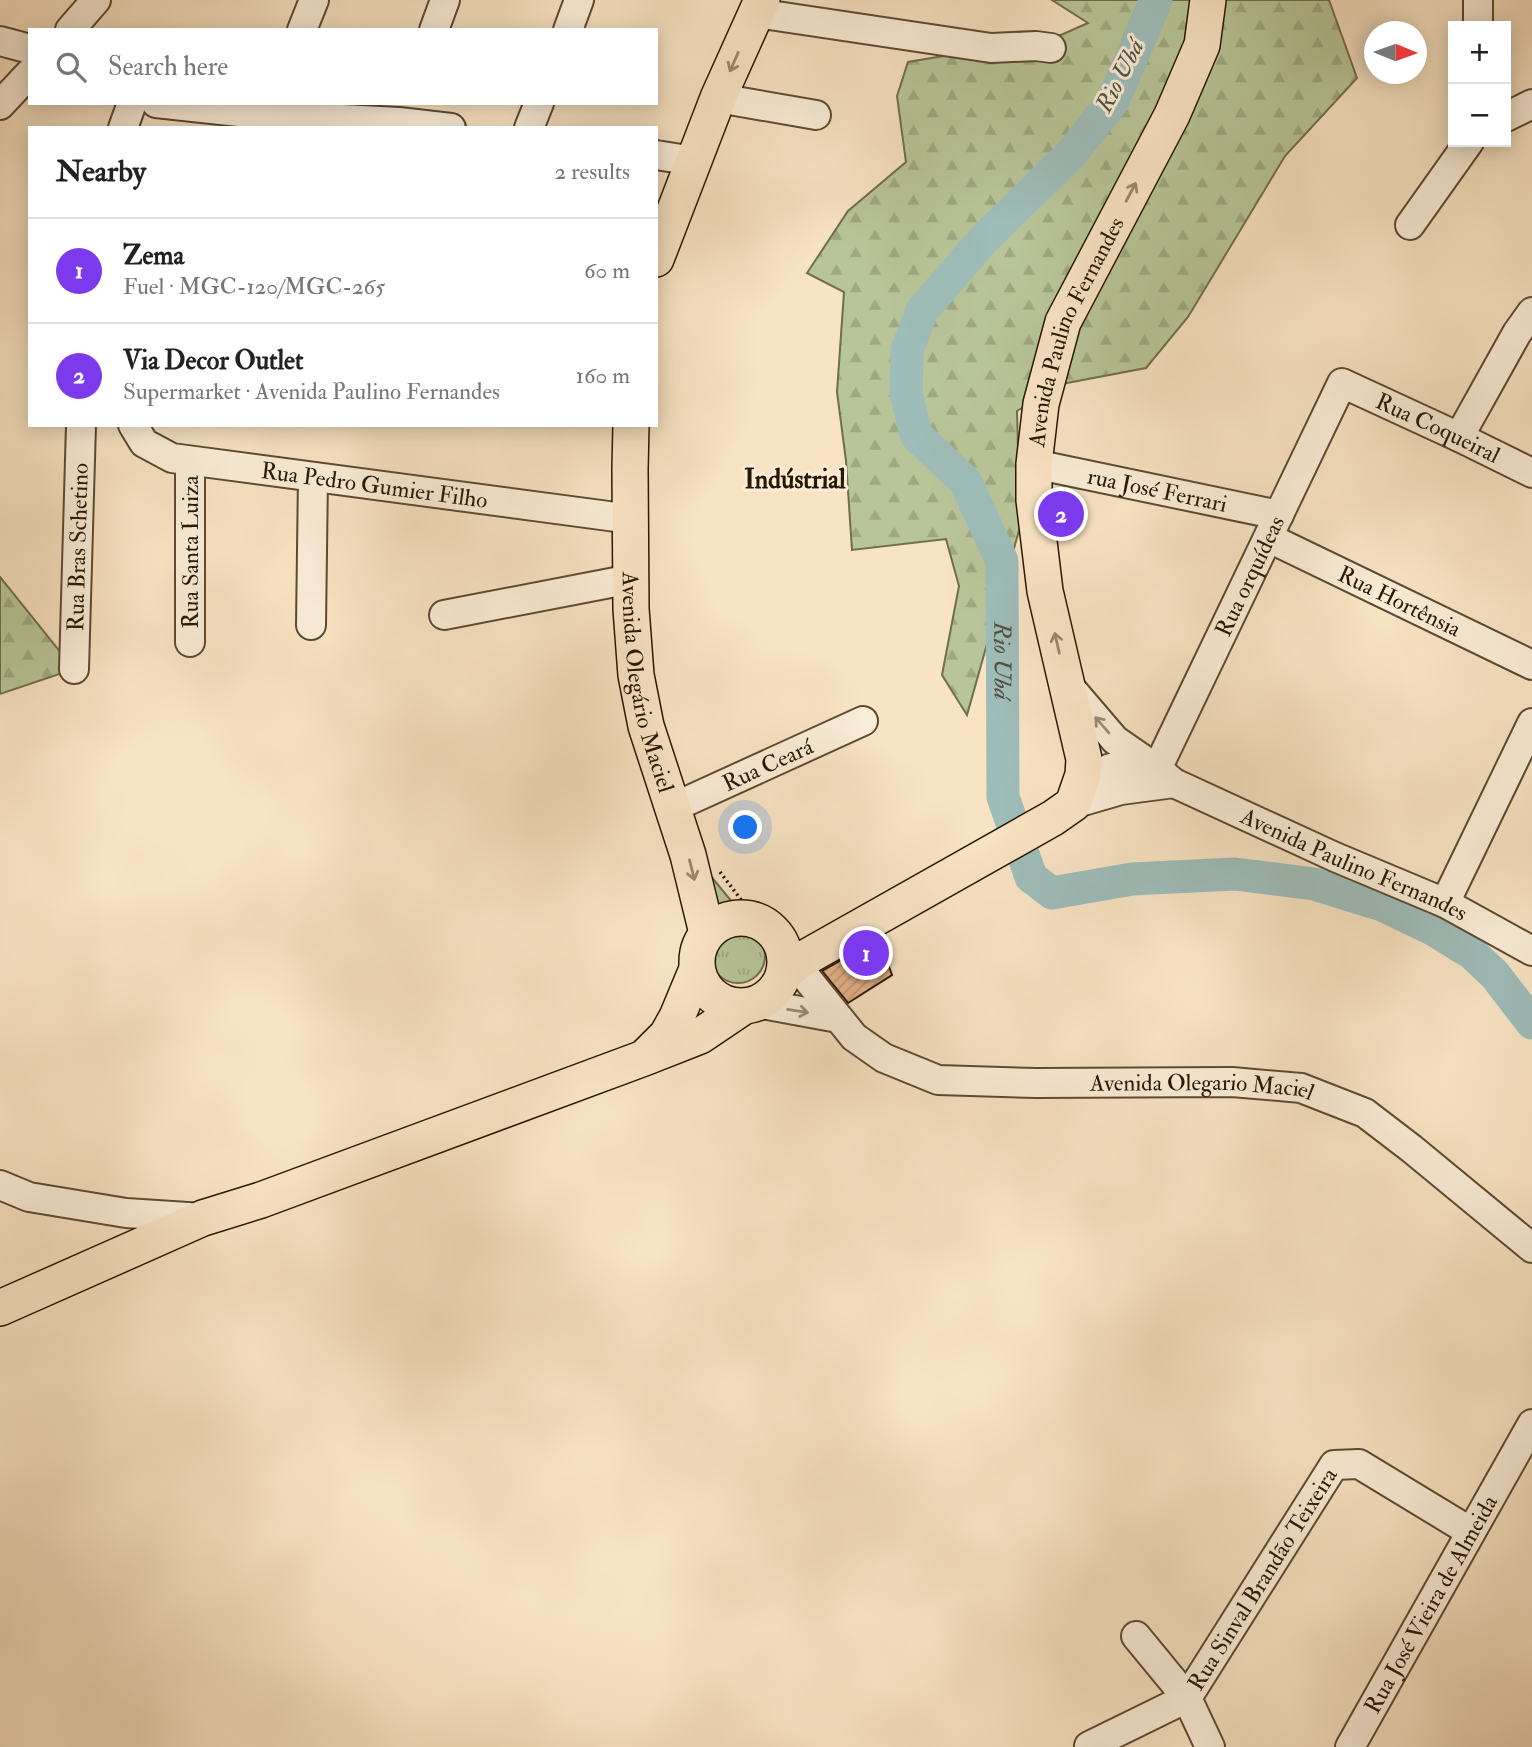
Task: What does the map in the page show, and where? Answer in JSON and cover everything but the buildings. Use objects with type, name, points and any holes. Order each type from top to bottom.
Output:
[{"type":"main road","name":"Avenida Paulino Fernandes","points":[[1063,811],[1083,775],[1084,759],[1045,591],[1034,500],[1034,464],[1041,404],[1063,322],[1172,115],[1202,45],[1208,0]]},
{"type":"main road","points":[[658,254],[718,98],[759,7]]},
{"type":"main road","name":"Avenida Olegário Maciel","points":[[631,427],[631,579],[636,675],[646,726],[688,855],[707,933]]},
{"type":"main road","points":[[0,1308],[203,1218],[275,1195],[700,1036],[750,1005],[767,998],[796,960],[1063,811]]},
{"type":"main road","points":[[750,1005],[722,1002],[710,994],[702,982],[697,969],[697,956],[707,933],[727,919],[755,918],[768,926],[796,960]]},
{"type":"main road","points":[[644,1058],[667,1035],[697,969]]},
{"type":"street","points":[[72,28],[96,0]]},
{"type":"street","points":[[303,28],[314,0]]},
{"type":"street","points":[[435,28],[445,0]]},
{"type":"street","points":[[569,28],[579,0]]},
{"type":"street","points":[[1478,0],[1478,21]]},
{"type":"street","points":[[759,7],[991,48],[1051,48]]},
{"type":"street","points":[[0,41],[28,48]]},
{"type":"street","points":[[0,105],[28,75]]},
{"type":"street","points":[[718,98],[816,115]]},
{"type":"street","points":[[1511,114],[1532,104]]},
{"type":"street","points":[[124,126],[131,105]]},
{"type":"street","points":[[174,105],[265,115],[401,118],[441,126]]},
{"type":"street","points":[[530,126],[538,105]]},
{"type":"street","points":[[1410,225],[1465,147]]},
{"type":"street","points":[[658,155],[694,161]]},
{"type":"street","points":[[1459,437],[1517,333],[1532,312]]},
{"type":"street","name":"Rua Coqueiral","points":[[1342,383],[1532,473]]},
{"type":"street","name":"Rua orquídeas","points":[[1158,770],[1342,383]]},
{"type":"street","name":"Rua Bras Schetino","points":[[74,669],[81,427]]},
{"type":"street","name":"Rua Pedro Gumier Filho","points":[[134,427],[145,443],[172,458],[631,519]]},
{"type":"street","name":"Rua Santa Luiza","points":[[190,461],[190,642]]},
{"type":"street","name":"rua José Ferrari","points":[[1034,464],[1274,527]]},
{"type":"street","points":[[311,625],[313,477]]},
{"type":"street","name":"Rua Hortênsia","points":[[1274,527],[1532,665]]},
{"type":"street","points":[[444,615],[631,579]]},
{"type":"street","name":"Avenida Paulino Fernandes","points":[[1066,683],[1115,740],[1158,770],[1335,857],[1445,903],[1532,951]]},
{"type":"street","name":"Rua Ceará","points":[[672,808],[863,721]]},
{"type":"street","points":[[1445,903],[1532,723]]},
{"type":"street","points":[[1063,811],[1108,769],[1158,770]]},
{"type":"street","points":[[1063,811],[1121,790],[1158,770]]},
{"type":"street","name":"Avenida Olegario Maciel","points":[[796,960],[854,1037],[884,1058],[938,1080],[1036,1083],[1232,1082],[1301,1088],[1365,1113],[1532,1248]]},
{"type":"street","points":[[750,1005],[838,1018]]},
{"type":"street","points":[[0,1185],[29,1198],[126,1213],[203,1218]]},
{"type":"street","name":"Rua José Vieira de Almeida","points":[[1350,1747],[1532,1424]]},
{"type":"street","name":"Rua Sinval Brandão Teixeira","points":[[1089,1746],[1186,1698],[1334,1465],[1359,1464],[1471,1532]]},
{"type":"street","points":[[1136,1636],[1186,1698],[1210,1747]]},
{"type":"green space","points":[[1052,0],[1329,0],[1357,78],[1285,156],[1188,317],[1146,368],[1067,383],[1017,411],[1020,527],[967,715],[942,675],[959,586],[946,539],[852,550],[846,461],[837,392],[844,292],[807,273],[848,211],[906,162],[897,96],[908,62],[991,48],[1036,46],[1088,23]]},
{"type":"green space","points":[[0,577],[74,669],[0,694]]},
{"type":"green space","points":[[709,874],[733,903],[709,909]]},
{"type":"green space","points":[[738,929],[757,937],[765,956],[757,975],[738,983],[719,975],[711,956],[719,937]]},
{"type":"waterway","name":"Rio Ubá","points":[[1156,0],[1113,101],[1071,154],[983,240],[922,311],[907,350],[906,392],[916,435],[965,481],[1002,561],[1003,797],[1031,877],[1052,893],[1132,879],[1235,874],[1314,884],[1382,905],[1434,930],[1473,954],[1495,975],[1532,1023]]},
{"type":"place","name":"Via Decor Outlet","points":[[1061,514]]},
{"type":"place","name":"Zema","points":[[866,953]]},
{"type":"district","name":"Indústrial","points":[[795,480]]}]
